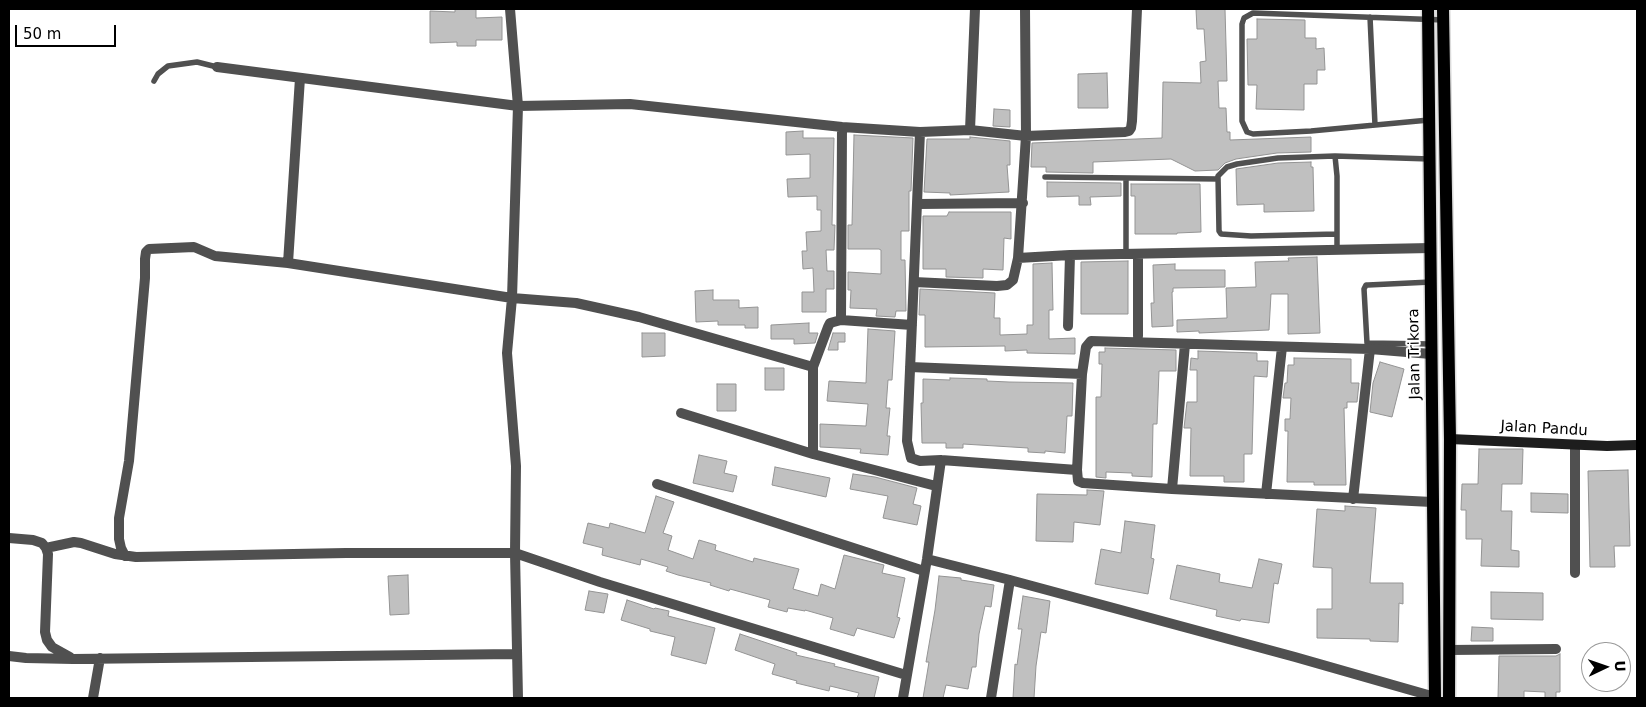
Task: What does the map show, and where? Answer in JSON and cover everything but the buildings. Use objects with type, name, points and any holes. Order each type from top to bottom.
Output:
[{"type":"main road","name":"Jalan Trikora","points":[[1428,14],[1435,698]]},
{"type":"main road","points":[[1444,14],[1450,439],[1449,698]]},
{"type":"main road","points":[[1432,551],[1449,551]]},
{"type":"street","points":[[510,9],[518,106],[512,298],[507,353],[516,466],[515,553],[518,698]]},
{"type":"street","points":[[970,130],[975,9]]},
{"type":"street","points":[[914,282],[997,286],[1007,285],[1013,280],[1018,258],[1026,136],[1025,9]]},
{"type":"street","points":[[217,67],[518,106],[630,104],[842,127],[920,132],[970,130],[1026,136],[1129,131],[1132,121],[1137,9]]},
{"type":"street","points":[[288,263],[300,78]]},
{"type":"street","points":[[841,320],[842,127]]},
{"type":"street","points":[[920,132],[910,367],[908,441],[911,458],[920,461],[941,460],[1077,470]]},
{"type":"street","points":[[918,204],[1022,203]]},
{"type":"street","points":[[125,556],[119,538],[119,518],[128,461],[146,252],[149,249],[194,247],[215,256],[288,263],[512,298],[576,303],[639,317],[813,367]]},
{"type":"street","points":[[1018,258],[1070,255],[1431,248]]},
{"type":"street","points":[[1138,254],[1138,336]]},
{"type":"street","points":[[1068,326],[1070,255]]},
{"type":"street","points":[[813,454],[813,367],[830,323],[841,320],[912,324]]},
{"type":"street","points":[[1431,349],[1282,348],[1091,341],[1086,347],[1082,374],[1077,470],[1080,483],[1432,502]]},
{"type":"street","points":[[1172,489],[1186,344]]},
{"type":"street","points":[[1266,494],[1282,348]]},
{"type":"street","points":[[1353,499],[1370,349]]},
{"type":"street","points":[[910,367],[1082,374]]},
{"type":"street","points":[[681,413],[813,454],[936,486]]},
{"type":"street","name":"Jalan Pandu","points":[[1450,439],[1637,446]]},
{"type":"street","points":[[1575,573],[1576,445]]},
{"type":"street","points":[[903,698],[927,559],[941,460]]},
{"type":"street","points":[[658,484],[924,571]]},
{"type":"street","points":[[9,538],[33,540],[42,543],[46,548],[48,554],[45,632],[47,640],[52,647],[73,659]]},
{"type":"street","points":[[46,548],[74,542],[125,556],[515,553],[600,582],[906,675]]},
{"type":"street","points":[[927,559],[1286,654],[1435,698]]},
{"type":"street","points":[[992,698],[1010,580]]},
{"type":"street","points":[[1449,650],[1556,649]]},
{"type":"street","points":[[9,656],[73,659],[516,654]]},
{"type":"street","points":[[94,698],[100,658]]},
{"type":"lane","points":[[1429,120],[1253,134],[1247,132],[1242,121],[1242,24],[1248,14],[1254,13],[1370,17],[1444,14]]},
{"type":"lane","points":[[1370,17],[1375,125]]},
{"type":"lane","points":[[154,81],[158,74],[168,66],[196,62],[217,67]]},
{"type":"lane","points":[[1335,156],[1337,249]]},
{"type":"lane","points":[[1337,234],[1251,236],[1221,234],[1219,230],[1218,179],[1221,171],[1227,166],[1278,158],[1335,156],[1430,159]]},
{"type":"lane","points":[[1044,177],[1218,179]]},
{"type":"lane","points":[[1126,178],[1126,254]]},
{"type":"lane","points":[[1431,282],[1366,285],[1364,289],[1367,343],[1431,349]]}]
